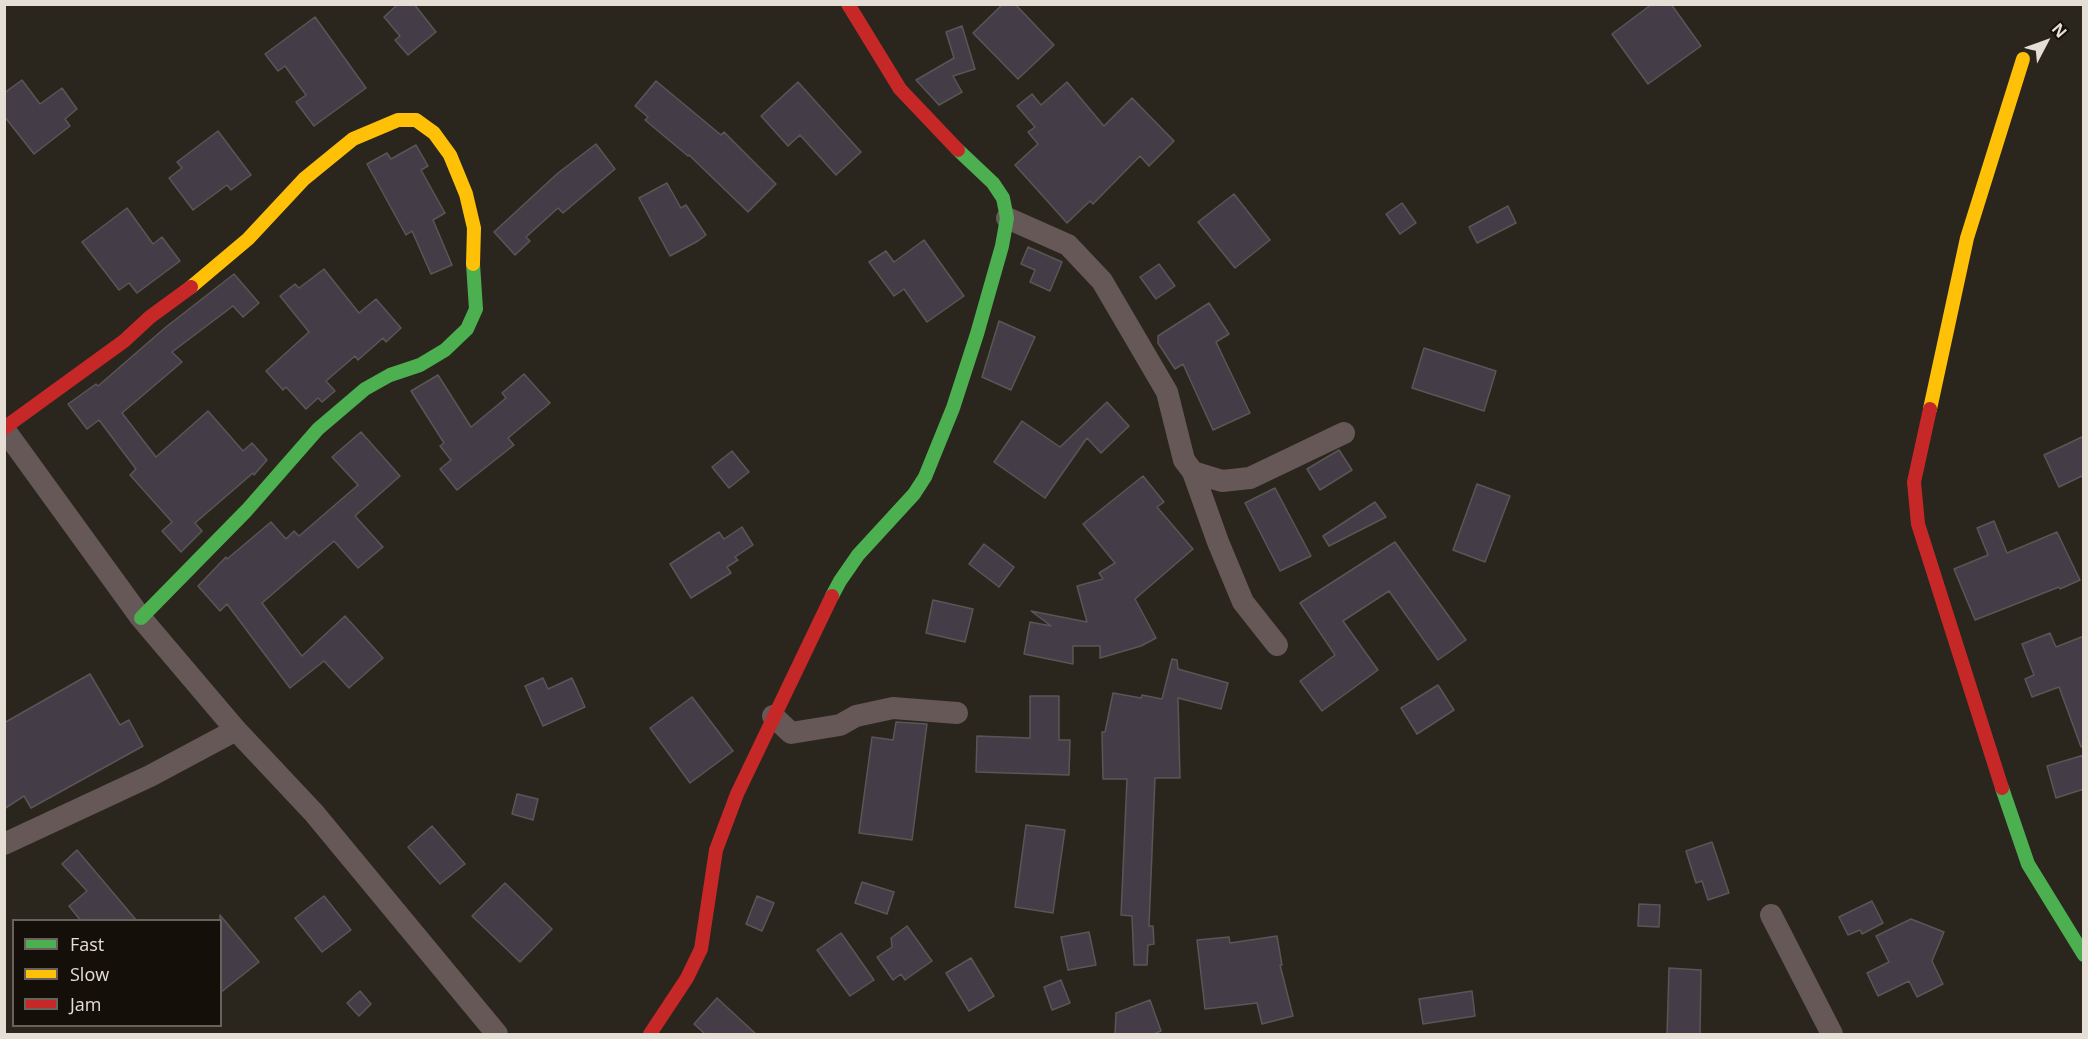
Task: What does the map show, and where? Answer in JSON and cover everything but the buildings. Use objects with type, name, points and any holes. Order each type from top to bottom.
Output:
[{"type":"street","points":[[650,1035],[687,978],[701,949],[716,850],[737,794],[840,581],[858,555],[914,494],[925,477],[953,408],[1002,246],[1007,218],[1003,198],[993,183],[940,133],[900,89],[848,4]]},
{"type":"street","points":[[2023,59],[1967,238],[1914,482],[1918,524],[2018,838],[2028,864],[2084,954]]},
{"type":"street","points":[[141,618],[248,510],[318,429],[365,389],[390,375],[420,365],[445,350],[467,329],[476,309],[473,263],[474,228],[466,194],[450,155],[434,133],[416,120],[398,120],[353,138],[304,179],[248,239],[205,276],[150,317],[124,341],[4,429],[141,618],[236,730],[314,813],[497,1035]]},
{"type":"street","points":[[1007,218],[1068,245],[1102,281],[1167,392],[1184,460],[1193,472],[1243,602],[1277,645]]},
{"type":"street","points":[[1193,472],[1222,481],[1250,478],[1344,433]]},
{"type":"street","points":[[773,717],[791,733],[840,725],[856,716],[893,708],[957,713]]},
{"type":"street","points":[[4,844],[150,776],[236,730]]},
{"type":"street","points":[[1771,915],[1832,1035]]},
{"type":"traffic: fast","points":[[832,596],[858,555],[914,494],[925,477],[953,408],[1002,246],[1007,218],[1003,198],[993,183],[958,150]]},
{"type":"traffic: fast","points":[[141,618],[247,510],[318,429],[365,389],[390,375],[420,365],[445,350],[467,329],[476,309],[473,264]]},
{"type":"traffic: fast","points":[[2002,788],[2028,864],[2084,955]]},
{"type":"traffic: slow","points":[[1930,409],[1967,238],[2023,59]]},
{"type":"traffic: slow","points":[[191,287],[248,239],[304,179],[353,139],[398,120],[416,120],[434,133],[450,155],[466,194],[474,228],[473,264]]},
{"type":"traffic: jam","points":[[848,4],[900,89],[958,150]]},
{"type":"traffic: jam","points":[[4,428],[124,341],[150,317],[191,287]]},
{"type":"traffic: jam","points":[[1930,409],[1914,482],[1918,524],[2002,788]]},
{"type":"traffic: jam","points":[[650,1034],[687,978],[701,949],[716,850],[737,794],[832,596]]}]
